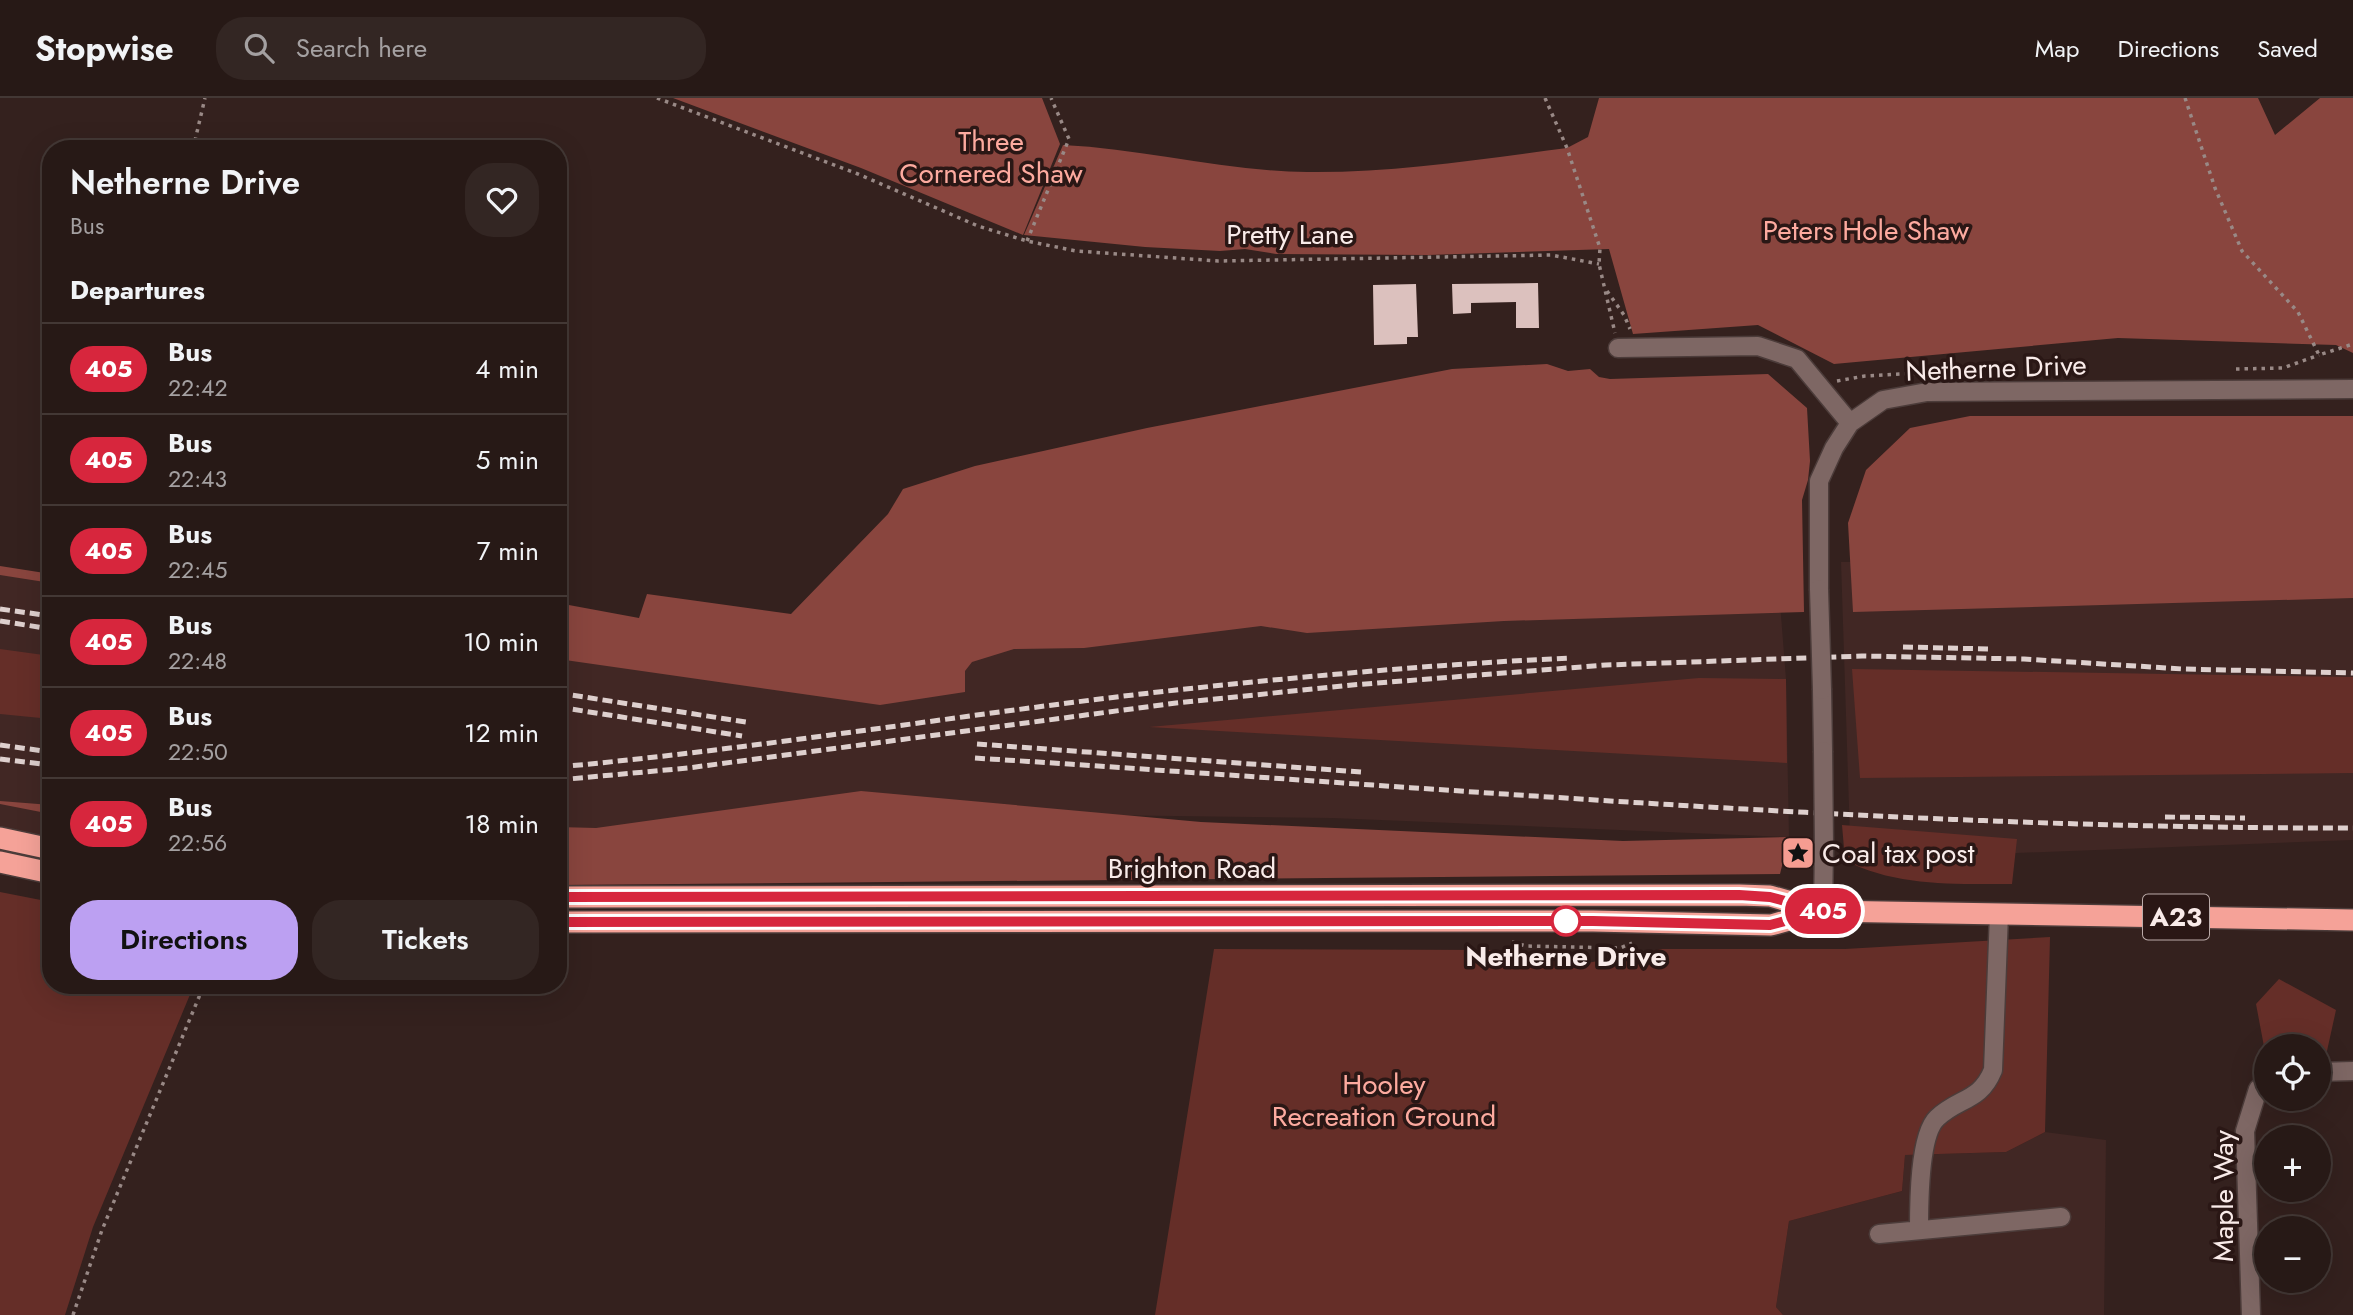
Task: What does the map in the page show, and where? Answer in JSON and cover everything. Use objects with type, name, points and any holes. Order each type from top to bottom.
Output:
[{"type":"highway","points":[[0,838],[42,847]]},
{"type":"highway","points":[[0,862],[42,871]]},
{"type":"highway","name":"Brighton Road","points":[[567,897],[1739,895],[1770,897],[1823,911],[2353,920]]},
{"type":"highway","name":"Brighton Road","points":[[567,922],[1593,921],[1770,925],[1823,911]]},
{"type":"street","points":[[1618,348],[1758,346],[1797,359],[1850,423]]},
{"type":"street","name":"Netherne Drive","points":[[1823,911],[1819,481],[1850,423],[1883,400],[1927,392],[2353,389]]},
{"type":"street","points":[[1919,1229],[1918,1200],[1929,1133],[1936,1119],[1986,1088],[1993,1070],[1999,914]]},
{"type":"street","points":[[2331,1072],[2353,1071]]},
{"type":"street","name":"Maple Way","points":[[2251,1315],[2245,1131],[2254,1102]]},
{"type":"street","points":[[1879,1234],[2061,1217]]},
{"type":"path","points":[[194,140],[205,98]]},
{"type":"path","name":"Pretty Lane","points":[[657,98],[858,174],[978,226],[1027,242],[1076,251],[1218,261],[1428,260],[1551,255],[1599,264]]},
{"type":"path","points":[[1027,242],[1069,139],[1051,98]]},
{"type":"path","points":[[1545,98],[1567,148],[1600,248],[1599,264],[1618,348]]},
{"type":"path","points":[[2185,98],[2216,188],[2242,251],[2298,312],[2319,355],[2353,344]]},
{"type":"path","points":[[1605,289],[1624,315],[1637,348]]},
{"type":"path","points":[[73,1315],[102,1230],[200,994]]},
{"type":"shaded area","points":[[2353,561],[2353,840],[2016,853],[1850,838],[1841,562]]},
{"type":"shaded area","points":[[1777,565],[1786,679],[1789,837],[1332,818],[862,812],[567,842],[567,637]]},
{"type":"shaded area","points":[[0,572],[42,579],[42,837],[0,830]]},
{"type":"shaded area","points":[[2045,1132],[2106,1140],[2104,1315],[1783,1315],[1776,1307],[1789,1221],[1902,1191],[1905,1155],[2006,1152]]},
{"type":"green space","name":"Three Cornered Shaw","points":[[673,98],[1042,98],[1060,144],[1023,235],[861,168]]},
{"type":"green space","name":"Peters Hole Shaw","points":[[1599,98],[2258,98],[2275,135],[2320,98],[2353,98],[2353,353],[2336,345],[2118,338],[1834,364],[1758,325],[1633,334],[1609,249],[1428,255],[1276,254],[1245,249],[1220,251],[1145,247],[1024,235],[1063,145],[1276,171],[1340,172],[1405,168],[1567,148],[1588,137]]},
{"type":"green space","points":[[1547,364],[1568,371],[1590,369],[1599,377],[1610,379],[1768,374],[1807,408],[1810,461],[1802,500],[1804,612],[1504,621],[1307,633],[1261,626],[1084,648],[1014,649],[972,662],[965,671],[965,692],[880,705],[567,660],[567,605],[639,618],[647,594],[791,614],[888,514],[903,489],[975,466],[1147,428],[1452,369]]},
{"type":"green space","points":[[1970,416],[2353,416],[2353,598],[1853,612],[1848,523],[1866,470],[1910,428]]},
{"type":"green space","points":[[0,566],[42,573],[42,582],[0,575]]},
{"type":"green space","points":[[0,649],[42,655],[42,718],[0,714]]},
{"type":"green space","points":[[1852,669],[2353,677],[2353,773],[1860,778]]},
{"type":"green space","points":[[1699,678],[1786,679],[1787,763],[1149,727]]},
{"type":"green space","points":[[861,791],[1201,822],[1623,841],[1789,837],[1780,874],[567,885],[567,827],[596,828]]},
{"type":"green space","points":[[0,801],[42,804],[42,812],[0,804]]},
{"type":"green space","points":[[1842,825],[2017,839],[2012,884],[1927,882],[1864,869],[1845,860]]},
{"type":"green space","points":[[0,892],[42,900],[42,994],[190,994],[93,1227],[65,1315],[0,1315]]},
{"type":"green space","name":"Hooley Recreation Ground","points":[[2050,937],[2045,1132],[2006,1152],[1905,1155],[1902,1191],[1789,1221],[1776,1307],[1783,1315],[1155,1315],[1214,949],[1490,950],[1554,959],[1571,966],[1662,949],[1845,949]]},
{"type":"green space","points":[[2279,979],[2336,1010],[2331,1034],[2262,1034],[2256,1004]]},
{"type":"building","points":[[1538,283],[1539,328],[1516,328],[1516,302],[1471,303],[1471,313],[1453,314],[1452,284]]},
{"type":"building","points":[[1416,284],[1418,337],[1407,337],[1407,344],[1374,345],[1373,285]]},
{"type":"railway","points":[[0,609],[42,615]]},
{"type":"railway","points":[[0,621],[42,628]]},
{"type":"railway","points":[[1903,647],[1990,649]]},
{"type":"railway","points":[[567,779],[688,768],[1176,703],[1352,685],[1606,665],[1862,656],[2024,659],[2183,669],[2353,673]]},
{"type":"railway","points":[[567,766],[713,750],[1176,690],[1373,671],[1571,658]]},
{"type":"railway","points":[[567,694],[746,722]]},
{"type":"railway","points":[[567,708],[742,736]]},
{"type":"railway","points":[[977,744],[1361,772]]},
{"type":"railway","points":[[0,745],[42,751]]},
{"type":"railway","points":[[975,758],[1836,814],[2008,822],[2353,828]]},
{"type":"railway","points":[[0,759],[42,764]]},
{"type":"railway","points":[[2165,817],[2245,818]]},
{"type":"bus line","name":"405","points":[[567,897],[1739,895],[1770,897],[1823,911],[1770,925],[1593,921],[567,922]]},
{"type":"place","name":"Coal tax post","points":[[1798,853]]},
{"type":"place","name":"Netherne Drive","points":[[1566,921]]}]
